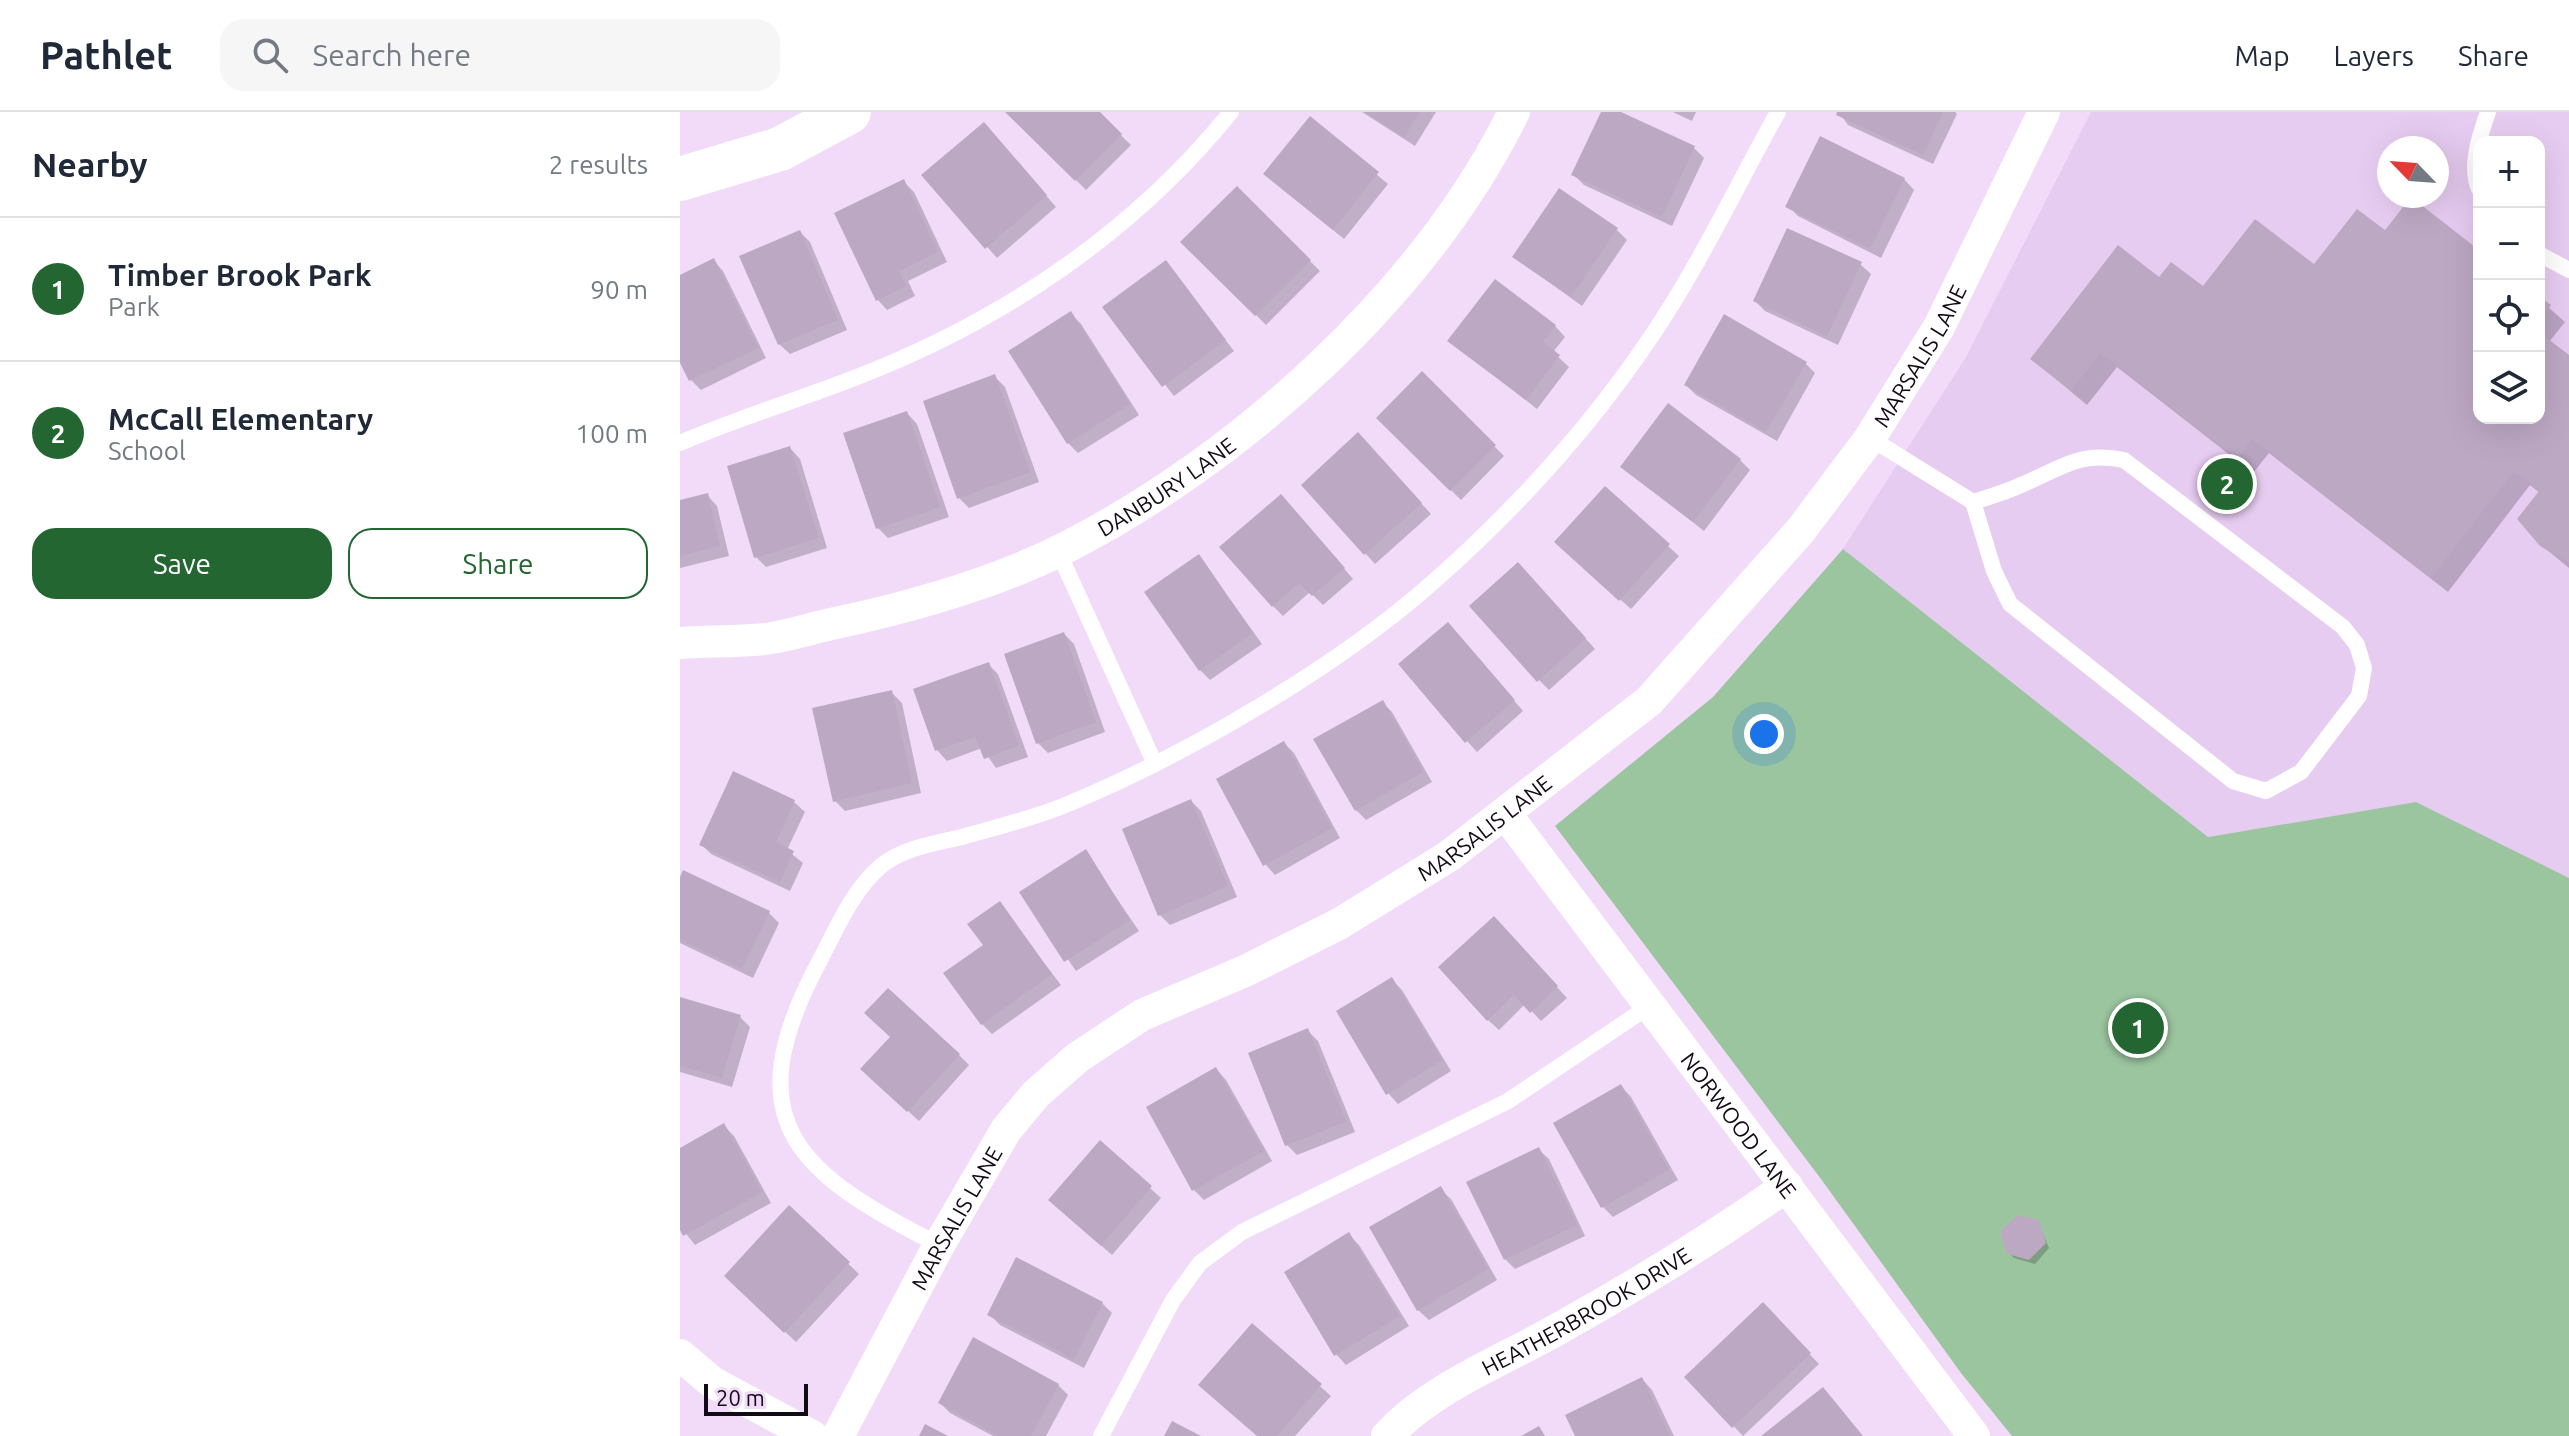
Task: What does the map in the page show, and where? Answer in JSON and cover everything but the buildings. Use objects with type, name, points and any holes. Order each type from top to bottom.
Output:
[{"type":"street","points":[[680,179],[780,149],[849,112]]},
{"type":"street","name":"DANBURY LANE","points":[[680,643],[767,639],[919,605],[1058,551],[1170,484],[1241,434],[1321,366],[1395,287],[1449,220],[1495,150],[1514,112]]},
{"type":"street","name":"MARSALIS LANE","points":[[838,1436],[939,1245],[1006,1130],[1036,1094],[1077,1058],[1142,1015],[1245,971],[1339,924],[1449,856],[1649,701],[1801,530],[1870,438],[1939,327],[2044,112]]},
{"type":"street","name":"NORWOOD LANE","points":[[1505,813],[1974,1436]]},
{"type":"street","name":"HEATHERBROOK DRIVE","points":[[1387,1436],[1434,1398],[1626,1291],[1715,1237],[1787,1186]]},
{"type":"street","points":[[680,1355],[712,1382],[812,1436]]},
{"type":"lane","points":[[680,443],[858,377],[948,337],[1029,293],[1099,242],[1202,147],[1231,112]]},
{"type":"lane","points":[[939,1245],[864,1207],[805,1155],[789,1129],[780,1093],[783,1050],[797,1004],[857,892],[884,863],[915,849],[1065,806],[1155,764],[1317,669],[1429,585],[1505,513],[1586,426],[1671,307],[1778,112]]},
{"type":"lane","points":[[2479,136],[2488,112]]},
{"type":"lane","points":[[2545,257],[2569,270]]},
{"type":"lane","points":[[1870,438],[1973,502],[1994,571],[2010,604],[2233,781],[2266,791],[2301,772],[2359,696],[2364,668],[2357,645],[2343,627],[2124,460],[2100,455],[2068,461],[2022,485],[1973,502]]},
{"type":"lane","points":[[1058,551],[1155,764]]},
{"type":"lane","points":[[1101,1436],[1173,1300],[1200,1263],[1242,1232],[1508,1101],[1651,1005]]},
{"type":"shaded area","points":[[2091,112],[2569,112],[2569,878],[2416,802],[2208,837],[1843,549],[1966,357]]},
{"type":"green space","points":[[1843,549],[2208,837],[2416,802],[2569,878],[2569,1436],[2012,1436],[1961,1373],[1821,1179],[1555,826],[1713,697]]},
{"type":"place","name":"McCall Elementary","points":[[2227,484]]},
{"type":"place","name":"Timber Brook Park","points":[[2138,1028]]}]
